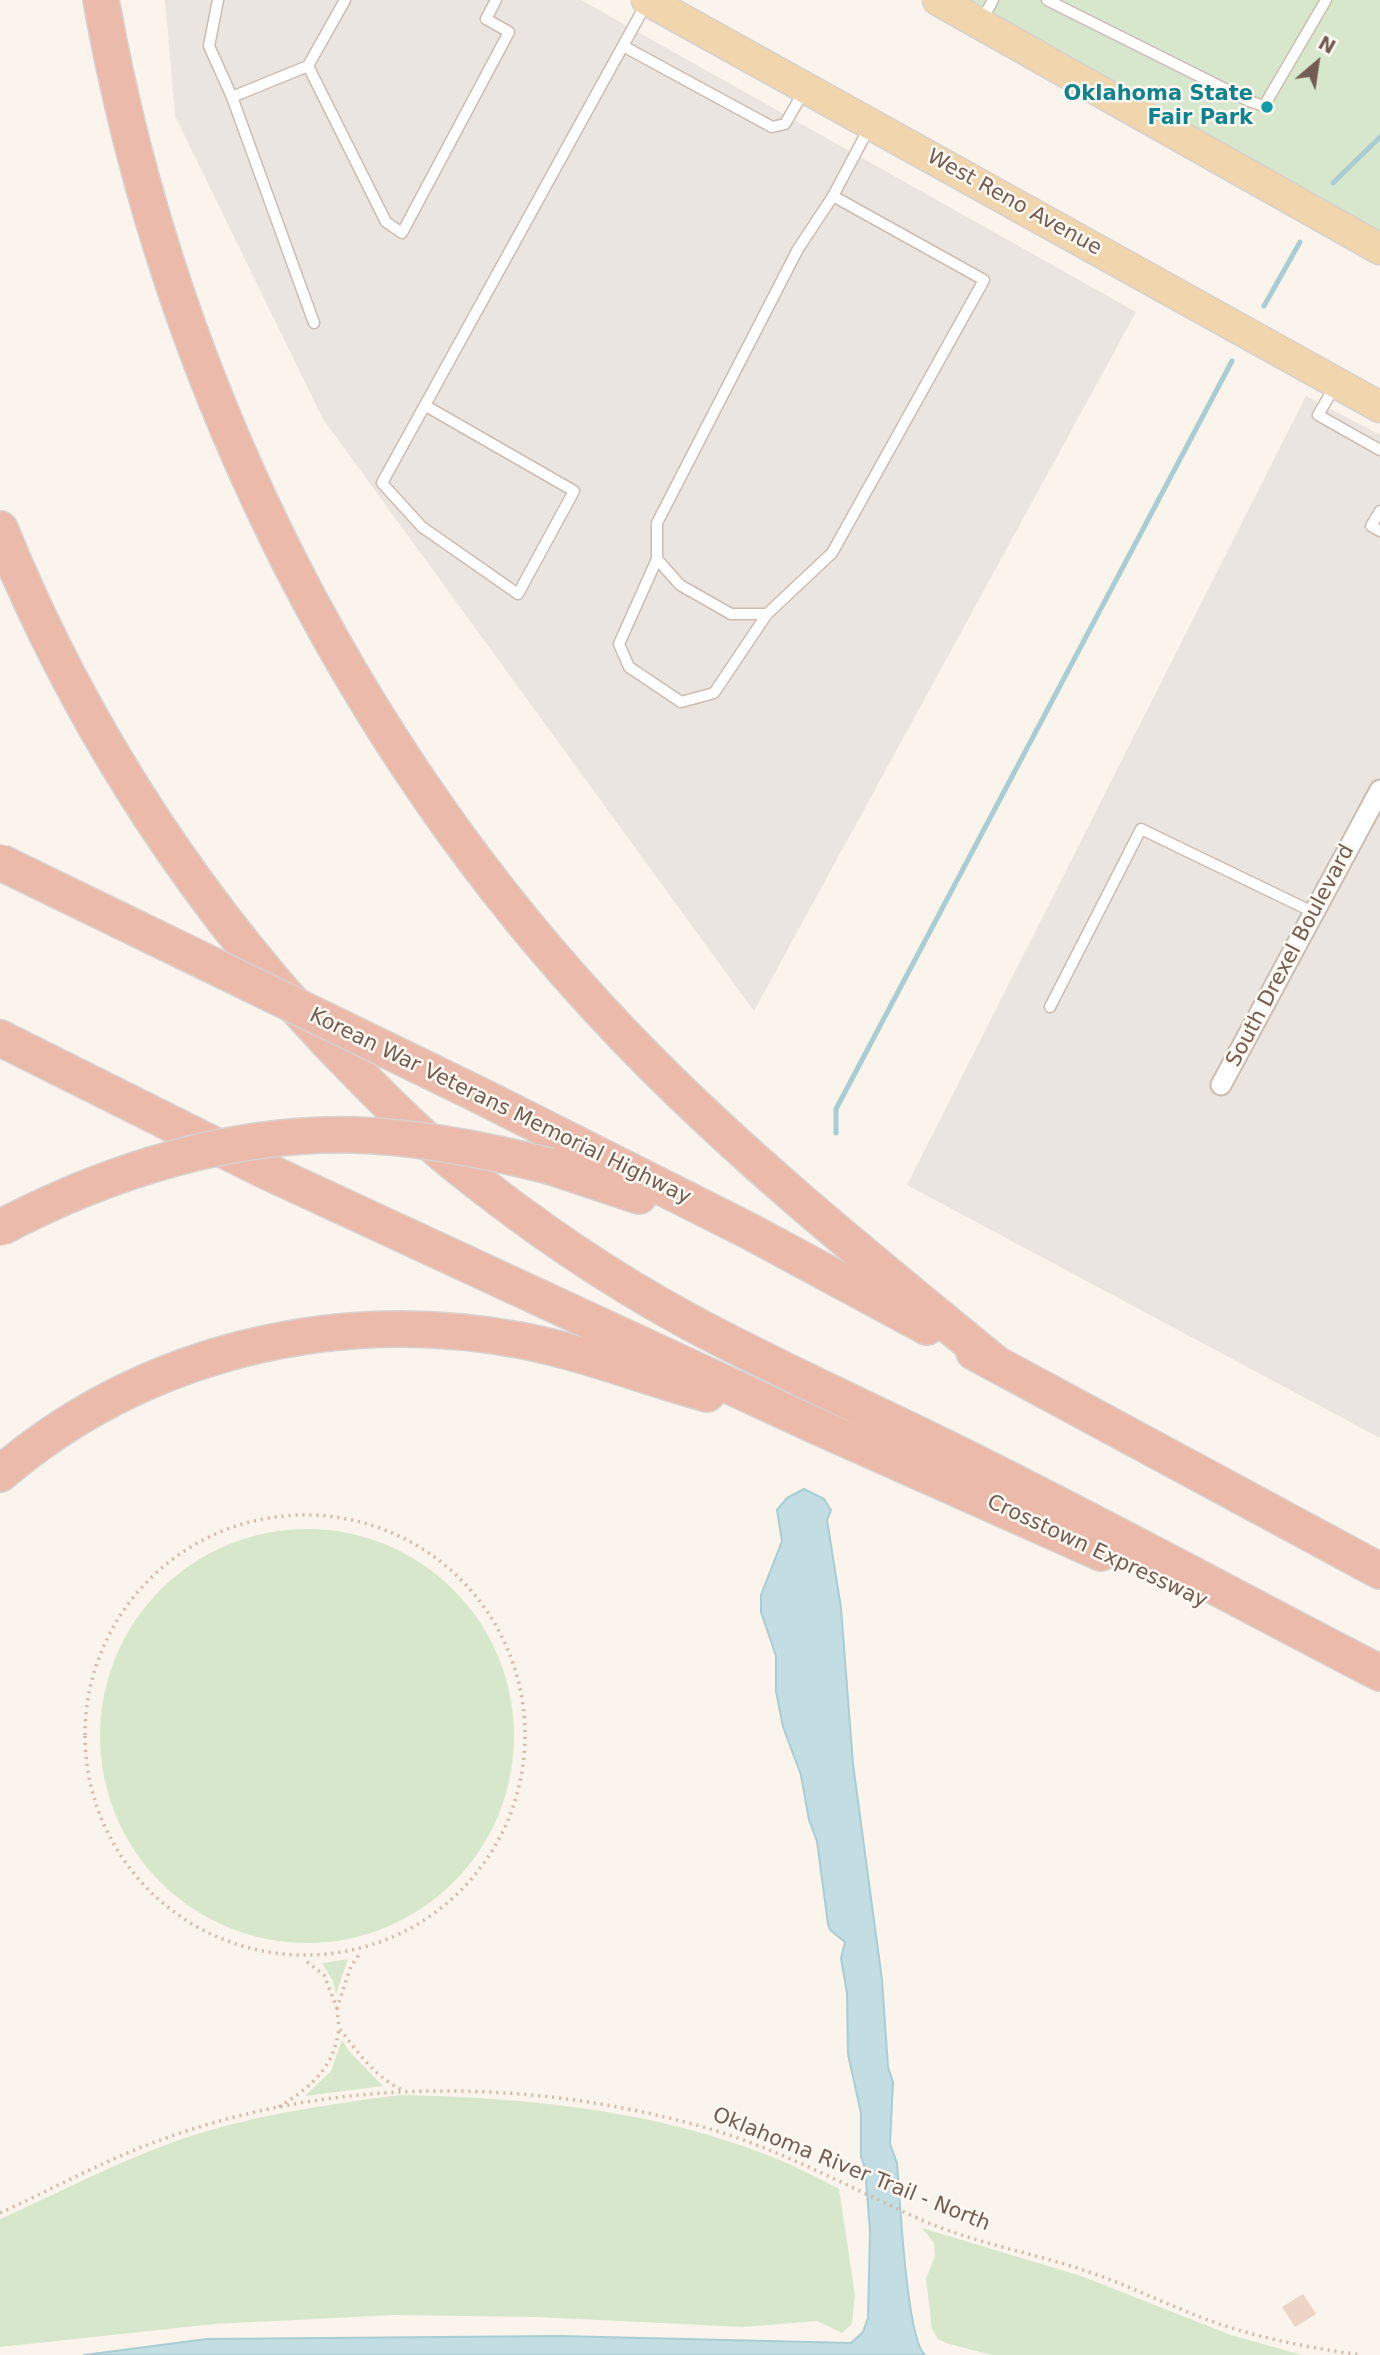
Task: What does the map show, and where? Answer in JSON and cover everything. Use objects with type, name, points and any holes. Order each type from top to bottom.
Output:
[{"type":"highway","points":[[101,0],[143,186],[178,300],[209,385],[253,488],[300,582],[398,749],[493,882],[566,972],[645,1057],[791,1193],[995,1363],[1380,1571]]},
{"type":"highway","points":[[0,529],[75,688],[118,764],[188,872],[258,964],[320,1034],[409,1124],[454,1163],[597,1266],[684,1319],[955,1452],[1380,1673]]},
{"type":"highway","name":"Korean War Veterans Memorial Highway","points":[[0,862],[477,1094],[749,1231],[995,1363]]},
{"type":"highway","points":[[0,1038],[275,1175],[812,1424]]},
{"type":"highway","points":[[0,1228],[92,1184],[133,1170],[207,1151],[272,1140],[355,1135],[463,1147],[549,1166],[749,1231]]},
{"type":"highway","points":[[0,1474],[71,1421],[160,1375],[256,1345],[356,1330],[457,1331],[523,1341],[812,1424]]},
{"type":"highway","name":"Crosstown Expressway","points":[[812,1424],[1081,1544],[1380,1683]]},
{"type":"main road","name":"West Reno Avenue","points":[[647,0],[1380,407]]},
{"type":"main road","points":[[938,0],[987,12],[1380,249]]},
{"type":"street","name":"South Drexel Boulevard","points":[[1221,1085],[1316,914],[1380,790]]},
{"type":"lane","points":[[218,0],[209,46],[232,97],[314,323]]},
{"type":"lane","points":[[232,97],[308,66],[345,0]]},
{"type":"lane","points":[[308,66],[386,222],[402,233],[509,32],[486,19],[496,0]]},
{"type":"lane","points":[[426,406],[574,491],[518,594],[422,527],[382,482],[647,0]]},
{"type":"lane","points":[[1048,0],[1250,102],[1264,106],[1326,0]]},
{"type":"lane","points":[[623,47],[772,127],[785,124],[806,88]]},
{"type":"lane","points":[[834,196],[984,280],[832,553],[767,614],[715,693],[681,702],[629,667],[619,644],[657,559],[657,523],[798,249],[834,196],[871,124]]},
{"type":"lane","points":[[1337,383],[1318,415],[1380,450]]},
{"type":"lane","points":[[1380,511],[1371,526],[1380,531]]},
{"type":"lane","points":[[657,559],[680,585],[731,614],[767,614]]},
{"type":"lane","points":[[1050,1007],[1141,829],[1316,914]]},
{"type":"path","points":[[290,1515],[336,1516],[357,1521],[396,1536],[442,1560],[470,1585],[493,1617],[511,1652],[521,1687],[521,1765],[510,1814],[471,1874],[418,1923],[344,1958],[305,1960],[271,1954],[224,1937],[183,1915],[151,1890],[120,1853],[108,1830],[90,1775],[85,1727],[93,1678],[110,1633],[132,1598],[158,1568],[177,1553],[221,1533],[290,1515]]},
{"type":"path","points":[[337,2008],[351,1966],[363,1951]]},
{"type":"path","points":[[278,2108],[324,2071],[330,2063],[339,2028],[337,2008],[324,1975],[305,1960]]},
{"type":"path","points":[[339,2028],[361,2058],[394,2086],[405,2090]]},
{"type":"path","name":"Oklahoma River Trail - North","points":[[0,2213],[138,2149],[196,2128],[278,2108],[340,2097],[405,2090],[514,2095],[653,2116],[734,2137],[836,2179],[926,2221],[1127,2284],[1192,2314],[1298,2346],[1362,2355]]},
{"type":"shaded area","points":[[165,0],[581,0],[1136,312],[754,1011],[323,419],[175,116]]},
{"type":"shaded area","points":[[1306,396],[1380,435],[1380,1438],[907,1185]]},
{"type":"green space","name":"Oklahoma State Fair Park","points":[[960,0],[1380,0],[1380,236]]},
{"type":"green space","points":[[307,1529],[347,1533],[386,1545],[422,1564],[453,1590],[479,1621],[498,1657],[510,1696],[514,1736],[510,1776],[498,1815],[479,1851],[453,1882],[422,1908],[386,1927],[347,1939],[307,1943],[267,1939],[228,1927],[192,1908],[161,1882],[135,1851],[116,1815],[104,1776],[100,1736],[104,1696],[116,1657],[135,1621],[161,1590],[192,1564],[228,1545],[267,1533]]},
{"type":"green space","points":[[348,1959],[336,1994],[333,1981],[322,1963]]},
{"type":"green space","points":[[342,2040],[383,2086],[305,2096],[331,2071]]},
{"type":"green space","points":[[400,2095],[513,2101],[626,2115],[736,2144],[788,2164],[839,2189],[855,2295],[852,2324],[842,2333],[817,2321],[743,2327],[536,2317],[395,2315],[215,2324],[0,2347],[0,2219],[127,2160],[199,2134],[284,2113]]},
{"type":"green space","points":[[922,2228],[1081,2276],[1231,2335],[1302,2355],[991,2355],[946,2343],[938,2339],[932,2329],[926,2279],[935,2256],[934,2243]]},
{"type":"water","points":[[804,1489],[824,1499],[831,1510],[827,1520],[841,1608],[853,1764],[882,1980],[888,2067],[893,2082],[890,2144],[897,2163],[905,2265],[913,2322],[918,2343],[925,2355],[84,2355],[207,2339],[560,2336],[851,2343],[863,2332],[868,2318],[870,2231],[865,2168],[861,2157],[861,2113],[848,2054],[847,1993],[841,1958],[845,1942],[830,1930],[828,1924],[817,1841],[809,1820],[801,1775],[783,1727],[776,1691],[776,1656],[761,1612],[761,1595],[782,1541],[777,1510],[787,1498]]},
{"type":"building","points":[[1303,2294],[1316,2314],[1295,2327],[1282,2307]]},
{"type":"waterway","points":[[1333,183],[1380,137]]},
{"type":"waterway","points":[[1264,306],[1300,242]]},
{"type":"waterway","points":[[836,1133],[836,1109],[1232,361]]},
{"type":"place","name":"Oklahoma State Fair Park","points":[[1267,107]]}]
